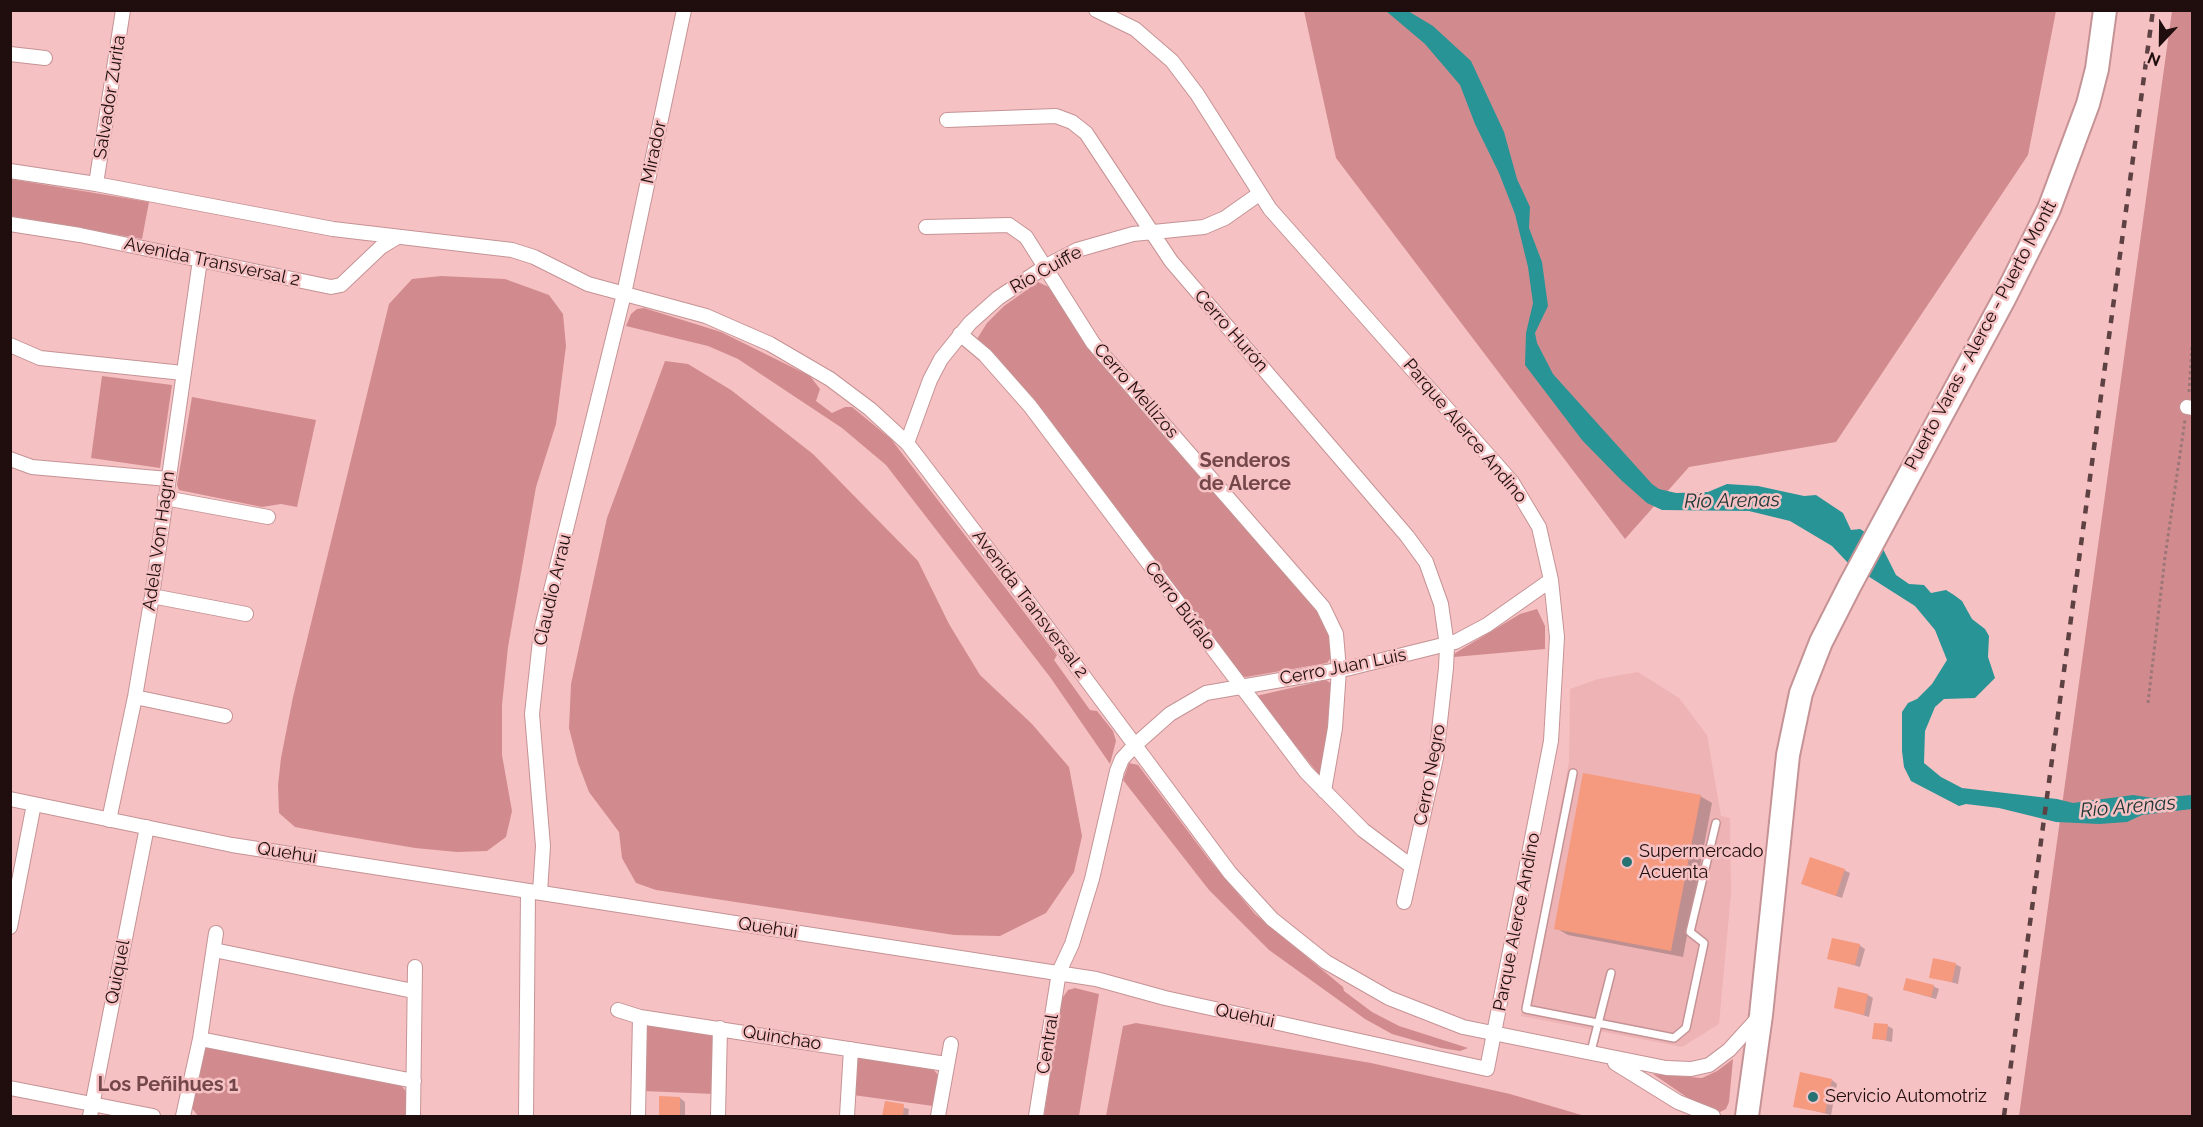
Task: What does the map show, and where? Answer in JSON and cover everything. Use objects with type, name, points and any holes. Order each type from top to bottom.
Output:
[{"type":"main road","name":"Puerto Varas - Alerce - Puerto Montt","points":[[1747,1116],[1761,1015],[1784,784],[1795,719],[1812,663],[1885,517],[2004,299],[2049,209],[2088,104],[2097,69],[2105,10]]},
{"type":"street","name":"Salvador Zurita","points":[[96,184],[123,10]]},
{"type":"street","name":"Mirador","points":[[624,294],[684,10]]},
{"type":"street","name":"Parque Alerce Andino","points":[[1096,10],[1135,29],[1172,62],[1197,94],[1259,194],[1517,488],[1539,527],[1551,580],[1557,637],[1551,741],[1494,1035]]},
{"type":"street","points":[[10,54],[45,58]]},
{"type":"street","name":"Cerro Hurón","points":[[947,120],[1056,116],[1072,122],[1086,133],[1151,232],[1182,274],[1418,550],[1438,591],[1447,646]]},
{"type":"street","name":"Avenida Transversal 2","points":[[10,171],[96,184],[281,220],[396,238],[512,250],[534,257],[575,279],[706,316],[770,344],[830,379],[870,409],[907,443],[1230,873],[1261,908],[1304,945],[1347,975],[1389,998],[1431,1016],[1494,1035],[1590,1055],[1680,1070],[1709,1065],[1729,1050],[1761,1015]]},
{"type":"street","name":"Río Cuiffe","points":[[907,443],[930,380],[941,359],[960,334],[998,298],[1046,266],[1096,243],[1151,232],[1204,227],[1225,218],[1259,194]]},
{"type":"street","name":"Avenida Transversal 2","points":[[10,224],[80,234],[331,286],[341,285],[381,246],[396,238]]},
{"type":"street","name":"Cerro Mellizos","points":[[926,227],[1009,225],[1026,237],[1094,343],[1323,607],[1336,634],[1339,670],[1335,728],[1324,791]]},
{"type":"street","name":"Adela Von Hagrn","points":[[109,820],[135,697],[152,596],[200,260]]},
{"type":"street","name":"Claudio Arrau","points":[[526,1116],[534,892],[543,846],[532,714],[542,631],[624,294]]},
{"type":"street","name":"Cerro Búfalo","points":[[960,334],[985,355],[1030,406],[1239,686],[1324,791],[1363,830],[1412,866]]},
{"type":"street","points":[[10,345],[40,358],[183,374]]},
{"type":"street","points":[[10,459],[32,467],[168,479]]},
{"type":"street","points":[[165,498],[268,517]]},
{"type":"street","name":"Cerro Juan Luis","points":[[1135,745],[1186,702],[1206,693],[1339,670],[1447,646],[1487,625],[1551,580]]},
{"type":"street","points":[[152,596],[246,614]]},
{"type":"street","name":"Cerro Negro","points":[[1404,902],[1440,732],[1447,646]]},
{"type":"street","points":[[135,697],[225,716]]},
{"type":"street","name":"Central","points":[[1036,1116],[1059,972],[1072,944],[1092,879],[1117,771],[1122,759],[1135,745]]},
{"type":"street","name":"Quehui","points":[[10,799],[232,845],[1059,972],[1096,979],[1165,998],[1486,1069],[1494,1035]]},
{"type":"street","points":[[10,927],[34,804]]},
{"type":"street","name":"Quiquel","points":[[91,1111],[147,827]]},
{"type":"street","points":[[183,1116],[200,1039],[216,933]]},
{"type":"street","points":[[214,950],[413,991]]},
{"type":"street","points":[[413,1116],[415,967]]},
{"type":"street","name":"Quinchao","points":[[618,1010],[640,1017],[946,1064]]},
{"type":"street","points":[[638,1116],[640,1017]]},
{"type":"street","points":[[718,1116],[720,1028]]},
{"type":"street","points":[[200,1039],[414,1081]]},
{"type":"street","points":[[938,1116],[951,1044]]},
{"type":"street","points":[[847,1116],[850,1049]]},
{"type":"street","name":"Avenida Transversal 2","points":[[1606,1058],[1678,1101],[1713,1116]]},
{"type":"street","points":[[10,1088],[91,1111],[153,1116]]},
{"type":"lane","points":[[1573,773],[1526,1009],[1674,1038],[1686,1028],[1704,943],[1690,932],[1716,824]]},
{"type":"lane","points":[[1590,1055],[1611,973]]},
{"type":"path","points":[[2148,703],[2165,557],[2190,407],[2193,345]]},
{"type":"shaded area","points":[[1304,11],[2056,11],[2028,155],[1836,442],[1689,467],[1625,539],[1336,158]]},
{"type":"shaded area","points":[[2172,11],[2192,11],[2192,1116],[2019,1116]]},
{"type":"shaded area","points":[[10,179],[149,202],[142,239],[11,216]]},
{"type":"shaded area","points":[[441,276],[505,279],[549,295],[563,314],[566,346],[556,424],[536,487],[508,647],[502,705],[502,755],[512,811],[506,837],[487,851],[457,852],[415,848],[326,833],[295,827],[279,813],[278,785],[281,758],[293,697],[389,304],[412,279]]},
{"type":"shaded area","points":[[1038,282],[1051,288],[1082,340],[1318,606],[1330,630],[1333,655],[1327,663],[1246,677],[1239,675],[978,343],[977,339],[987,323],[1004,306]]},
{"type":"shaded area","points":[[644,308],[721,332],[810,376],[820,389],[816,401],[832,413],[845,407],[852,407],[891,439],[1057,655],[1054,660],[1090,710],[1097,711],[1113,731],[1116,741],[1110,764],[1050,677],[886,465],[842,428],[738,359],[708,346],[626,326],[631,314],[637,309]]},
{"type":"shaded area","points":[[665,361],[688,364],[731,390],[813,454],[918,561],[949,624],[980,675],[1032,724],[1069,767],[1082,836],[1074,872],[1046,913],[1000,936],[954,935],[656,890],[636,883],[622,858],[619,832],[589,792],[578,763],[569,728],[571,684],[607,518]]},
{"type":"shaded area","points":[[102,376],[172,385],[160,468],[91,458]]},
{"type":"shaded area","points":[[192,397],[316,420],[297,507],[281,504],[262,507],[179,490],[177,485]]},
{"type":"shaded area","points":[[1537,609],[1545,626],[1545,649],[1454,657],[1452,655],[1520,614]]},
{"type":"shaded area","points":[[1638,672],[1679,698],[1707,735],[1721,816],[1730,818],[1731,893],[1719,1024],[1682,1047],[1521,1016],[1569,762],[1570,689],[1598,679]]},
{"type":"shaded area","points":[[1326,680],[1335,686],[1320,776],[1256,696]]},
{"type":"shaded area","points":[[1129,763],[1138,765],[1208,858],[1255,914],[1343,987],[1344,991],[1372,1012],[1399,1026],[1468,1048],[1460,1051],[1441,1048],[1392,1034],[1365,1019],[1269,950],[1209,890],[1123,780]]},
{"type":"shaded area","points":[[1075,988],[1099,994],[1079,1116],[1044,1116],[1061,1000],[1068,990]]},
{"type":"shaded area","points":[[1136,1023],[1371,1063],[1510,1094],[1585,1116],[1106,1116],[1123,1026]]},
{"type":"shaded area","points":[[645,1024],[712,1034],[714,1094],[643,1091]]},
{"type":"shaded area","points":[[207,1047],[401,1085],[407,1093],[406,1116],[198,1116],[191,1107],[204,1049]]},
{"type":"shaded area","points":[[860,1057],[932,1068],[938,1075],[933,1106],[853,1095],[856,1060]]},
{"type":"shaded area","points":[[1733,1059],[1729,1102],[1726,1109],[1720,1112],[1691,1100],[1653,1074],[1702,1078],[1717,1071]]},
{"type":"water","name":"Río Arenas","points":[[1386,11],[1408,11],[1433,26],[1471,61],[1504,132],[1517,179],[1530,207],[1529,228],[1542,262],[1548,306],[1535,333],[1537,343],[1553,374],[1652,484],[1659,489],[1676,493],[1708,492],[1727,484],[1758,486],[1804,496],[1816,495],[1843,513],[1851,530],[1860,529],[1879,541],[1896,575],[1909,584],[1924,585],[1931,593],[1946,590],[1962,601],[1972,619],[1985,629],[1989,636],[1988,657],[1995,678],[1975,698],[1944,699],[1935,707],[1925,731],[1924,763],[1941,777],[1962,788],[2057,799],[2073,803],[2133,795],[2153,798],[2192,795],[2192,809],[2142,815],[2127,822],[2099,824],[2056,822],[1999,808],[1966,804],[1959,806],[1911,781],[1904,767],[1902,712],[1908,703],[1917,699],[1932,684],[1947,660],[1935,630],[1915,606],[1849,564],[1832,546],[1790,521],[1749,511],[1662,510],[1647,503],[1582,440],[1525,365],[1526,333],[1533,303],[1528,267],[1515,214],[1460,85],[1425,44]]},
{"type":"building","name":"Supermercado Acuenta","points":[[1583,773],[1701,795],[1671,951],[1554,929]]},
{"type":"building","points":[[1810,857],[1845,869],[1836,896],[1801,884]]},
{"type":"building","points":[[1832,938],[1860,944],[1855,965],[1827,959]]},
{"type":"building","points":[[1933,958],[1956,963],[1952,982],[1929,978]]},
{"type":"building","points":[[1906,978],[1934,985],[1931,997],[1903,990]]},
{"type":"building","points":[[1838,987],[1868,994],[1864,1015],[1834,1008]]},
{"type":"building","points":[[1874,1023],[1888,1024],[1886,1040],[1872,1039]]},
{"type":"building","points":[[1800,1072],[1832,1079],[1825,1113],[1793,1107]]},
{"type":"building","points":[[659,1096],[680,1097],[680,1116],[659,1116]]},
{"type":"building","points":[[885,1101],[904,1104],[903,1116],[882,1116]]},
{"type":"railway","points":[[2004,1116],[2153,10]]},
{"type":"place","name":"Supermercado Acuenta","points":[[1627,862]]},
{"type":"place","name":"Servicio Automotriz","points":[[1813,1097]]},
{"type":"district","name":"Senderos de Alerce","points":[[1245,472]]},
{"type":"district","name":"Los Peñihues 1","points":[[168,1085]]}]
